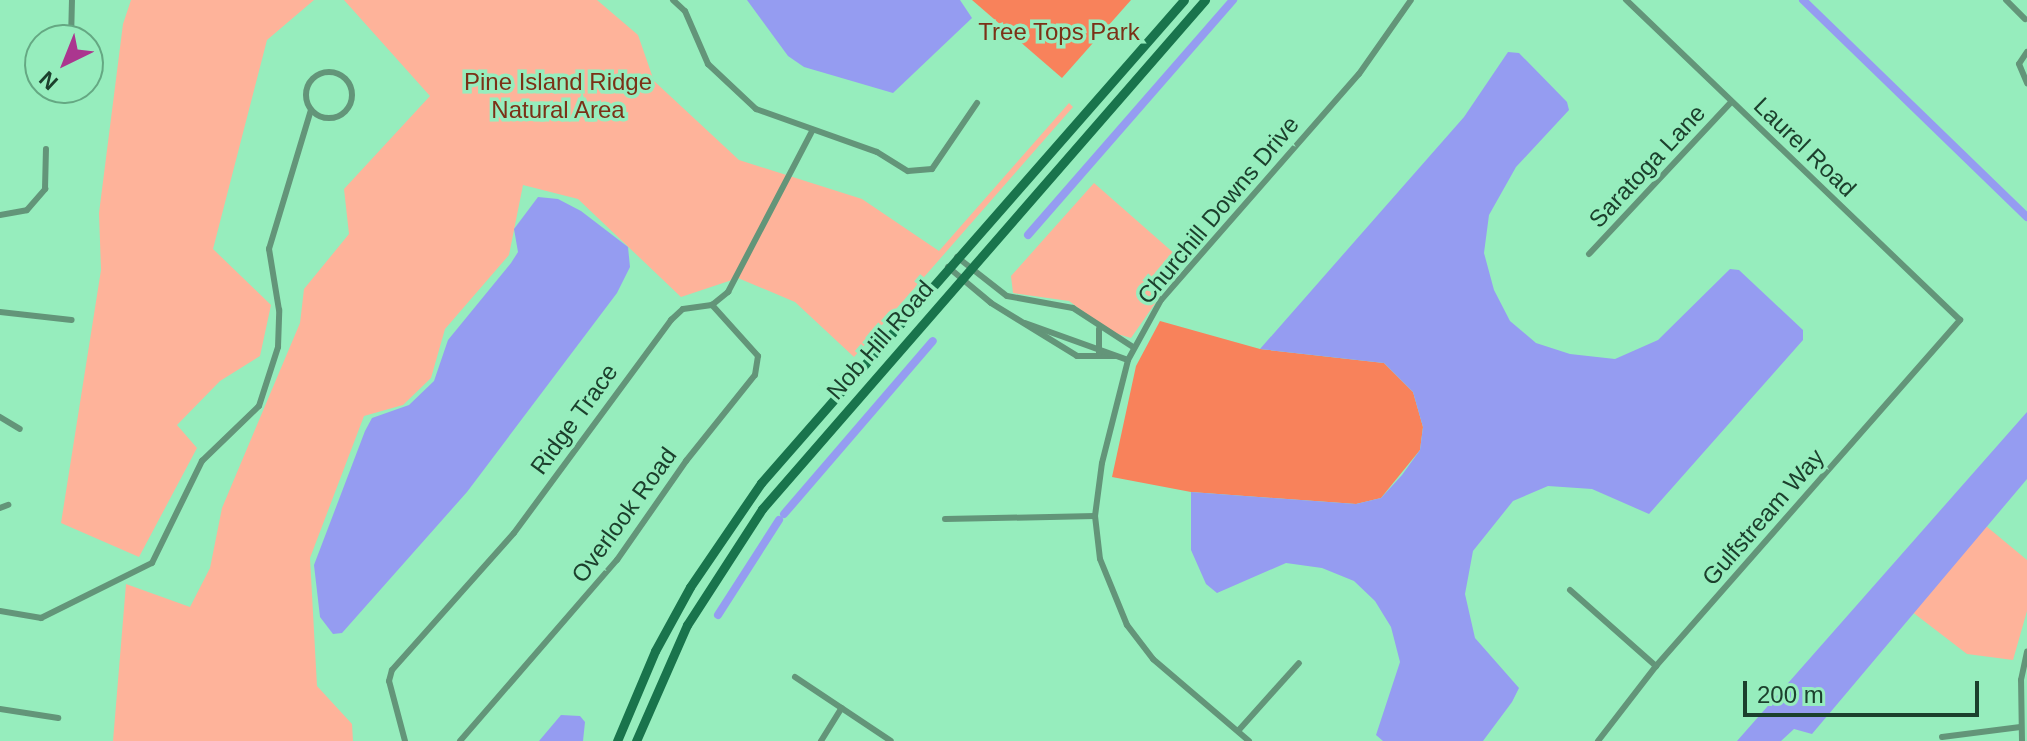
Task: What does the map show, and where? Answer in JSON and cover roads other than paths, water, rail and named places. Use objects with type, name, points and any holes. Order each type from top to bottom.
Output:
[{"type":"main road","name":"Nob Hill Road","points":[[617,741],[655,651],[720,537],[948,267],[1184,0]]},
{"type":"main road","name":"Nob Hill Road","points":[[636,741],[681,636],[740,539],[800,461],[1205,0]]},
{"type":"street","points":[[71,24],[72,0]]},
{"type":"street","points":[[673,0],[685,11],[708,64],[743,98],[812,131],[921,174],[945,156],[977,103]]},
{"type":"street","name":"Churchill Downs Drive","points":[[1095,516],[1128,360],[1161,300],[1359,74],[1411,0]]},
{"type":"street","name":"Laurel Road","points":[[1626,0],[1960,320]]},
{"type":"street","points":[[2006,0],[2025,19]]},
{"type":"street","points":[[2027,52],[2020,73],[2027,83]]},
{"type":"street","points":[[0,611],[41,618],[152,563],[202,461],[259,406],[278,347],[279,310],[269,249],[311,110],[306,91],[313,78],[333,72],[345,79],[352,94],[342,114],[327,118],[311,110]]},
{"type":"street","name":"Saratoga Lane","points":[[1589,254],[1731,102]]},
{"type":"street","points":[[712,305],[737,278],[812,131]]},
{"type":"street","points":[[0,215],[27,210],[45,189],[46,149]]},
{"type":"street","points":[[957,257],[1007,296],[1073,308],[1133,347]]},
{"type":"street","points":[[948,267],[1077,356],[1099,353]]},
{"type":"street","name":"Ridge Trace","points":[[405,741],[389,681],[392,670],[514,533],[671,320],[683,309],[712,305]]},
{"type":"street","name":"Overlook Road","points":[[460,741],[617,560],[755,375],[758,356],[712,305]]},
{"type":"street","points":[[0,312],[72,320]]},
{"type":"street","name":"Gulfstream Way","points":[[1598,741],[1656,666],[1960,320]]},
{"type":"street","points":[[1025,323],[1099,353],[1128,360]]},
{"type":"street","points":[[1098,325],[1099,353]]},
{"type":"street","points":[[0,417],[20,429]]},
{"type":"street","points":[[945,519],[1095,516],[1106,582],[1127,625],[1153,659],[1249,741]]},
{"type":"street","points":[[1570,590],[1656,666]]},
{"type":"street","points":[[2022,741],[2020,727],[2027,652]]},
{"type":"street","points":[[1238,731],[1299,663]]},
{"type":"street","points":[[795,677],[891,741]]},
{"type":"street","points":[[821,741],[842,708]]},
{"type":"street","points":[[0,709],[58,718]]},
{"type":"street","points":[[1942,737],[2020,727]]},
{"type":"water","points":[[747,0],[960,0],[972,18],[893,93],[804,67],[788,56]]},
{"type":"water","points":[[1508,52],[1519,53],[1567,102],[1569,110],[1516,167],[1489,215],[1484,253],[1494,290],[1510,321],[1536,343],[1570,354],[1615,359],[1658,340],[1730,269],[1739,270],[1803,330],[1803,340],[1649,514],[1592,489],[1548,486],[1513,501],[1473,551],[1465,594],[1475,638],[1519,688],[1512,702],[1483,741],[1383,741],[1376,735],[1400,662],[1391,627],[1375,601],[1354,581],[1322,568],[1286,563],[1217,593],[1206,584],[1191,550],[1191,492],[1356,504],[1381,498],[1402,475],[1420,450],[1423,427],[1413,392],[1384,363],[1260,349],[1464,117]]},
{"type":"water","points":[[538,197],[558,199],[581,211],[628,247],[630,267],[617,293],[467,492],[342,633],[333,634],[320,617],[314,565],[365,431],[372,418],[409,405],[434,381],[448,340],[518,252],[514,229]]},
{"type":"water","points":[[2027,412],[2027,479],[1812,734],[1794,729],[1781,741],[1737,741]]},
{"type":"water","points":[[561,715],[580,716],[585,722],[583,741],[539,741]]},
{"type":"waterway","points":[[1028,235],[1233,0]]},
{"type":"waterway","points":[[1803,0],[2027,217]]},
{"type":"waterway","points":[[784,514],[933,341]]},
{"type":"waterway","points":[[718,615],[779,520]]},
{"type":"park label","name":"Tree Tops Park","points":[[1059,32]]},
{"type":"park label","name":"Pine Island Ridge Natural Area","points":[[558,96]]}]
